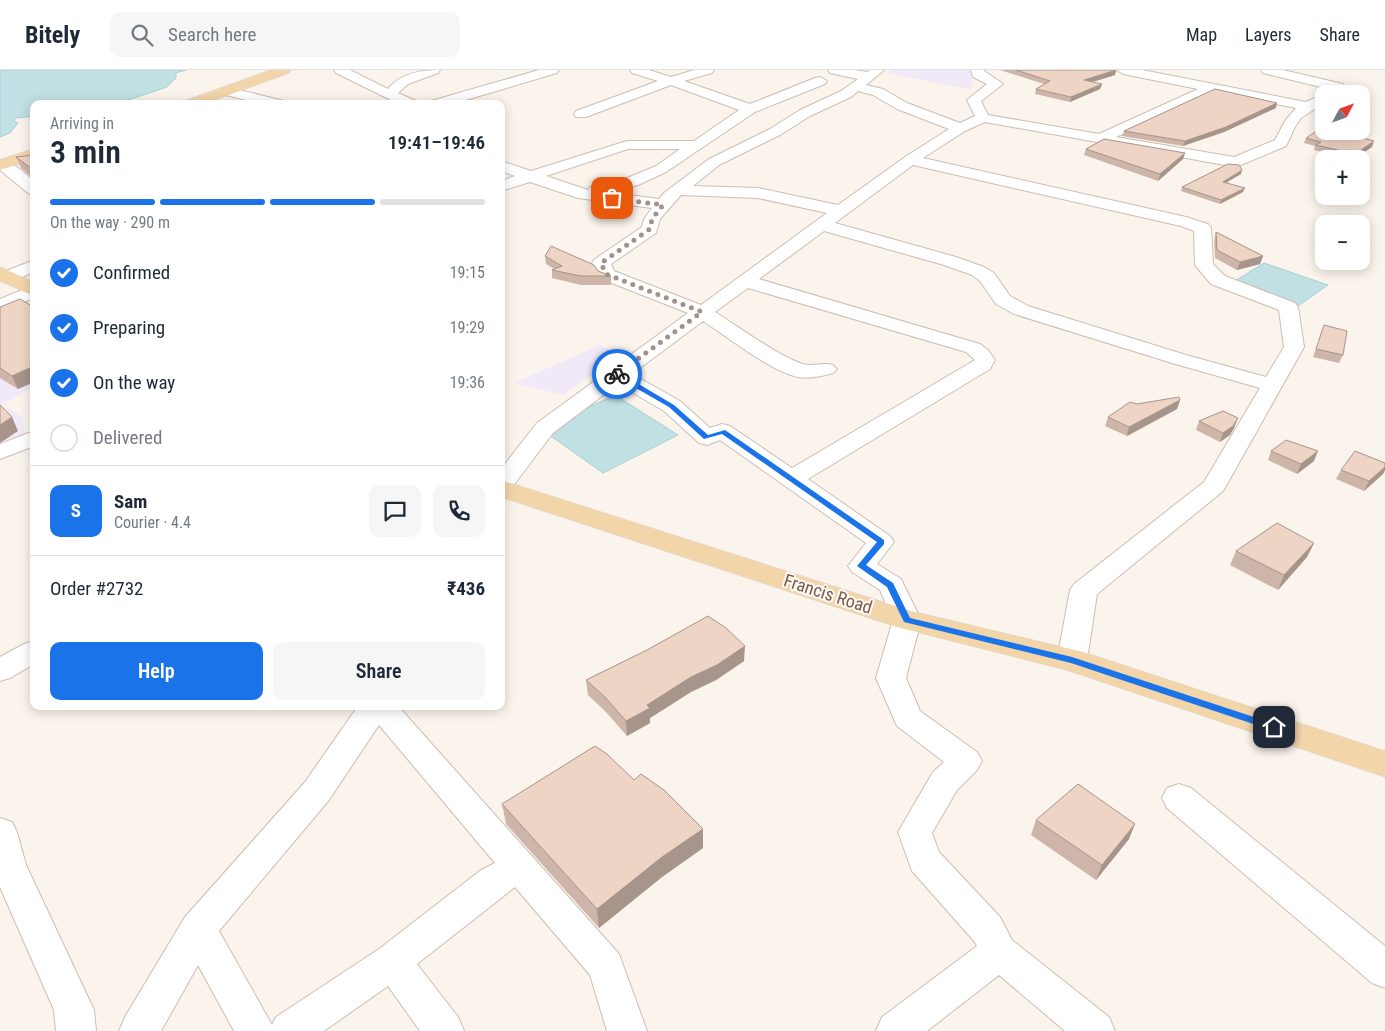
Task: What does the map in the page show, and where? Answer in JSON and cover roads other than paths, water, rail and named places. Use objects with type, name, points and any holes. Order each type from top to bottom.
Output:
[{"type":"main road","points":[[201,100],[284,70]]},
{"type":"main road","points":[[1,165],[30,155]]},
{"type":"main road","points":[[4,275],[30,288]]},
{"type":"main road","name":"Francis Road","points":[[505,487],[907,620],[1072,660],[1385,764]]},
{"type":"street","points":[[340,70],[363,80],[368,86],[401,100]]},
{"type":"street","points":[[390,96],[393,88],[405,80],[434,70]]},
{"type":"street","points":[[450,100],[553,70]]},
{"type":"street","points":[[636,70],[750,109]]},
{"type":"street","points":[[581,114],[671,81],[708,70]]},
{"type":"street","points":[[834,70],[874,73]]},
{"type":"street","points":[[977,70],[978,74],[996,84],[974,100],[983,118]]},
{"type":"street","points":[[1123,70],[1305,106]]},
{"type":"street","points":[[1267,70],[1330,85]]},
{"type":"street","points":[[826,369],[800,371],[774,358],[702,312],[606,274],[601,263],[650,229],[652,219],[663,205],[678,190],[714,162],[858,87],[874,73]]},
{"type":"street","points":[[578,193],[632,182],[661,169],[750,109],[820,81]]},
{"type":"street","points":[[858,87],[878,92],[902,106],[960,128]]},
{"type":"street","points":[[1102,138],[1210,88]]},
{"type":"street","points":[[227,90],[264,100]]},
{"type":"street","points":[[505,481],[544,428],[910,160],[960,128],[983,118],[1236,162],[1281,143],[1286,126],[1305,106],[1315,102]]},
{"type":"street","points":[[505,185],[627,145],[697,145]]},
{"type":"street","points":[[910,160],[1186,222],[1202,228],[1204,265],[1218,280],[1288,307],[1294,348],[1214,486],[1084,590],[1072,660]]},
{"type":"street","points":[[1,165],[14,172],[30,186]]},
{"type":"street","points":[[505,167],[578,193],[663,205]]},
{"type":"street","points":[[678,190],[758,194],[841,211]]},
{"type":"street","points":[[822,224],[978,271],[987,277],[1003,300],[1021,310],[1179,359],[1274,385]]},
{"type":"street","points":[[4,275],[30,266]]},
{"type":"street","points":[[745,281],[973,348],[986,360],[983,365],[791,479]]},
{"type":"street","points":[[0,306],[30,292]]},
{"type":"street","points":[[617,375],[672,406],[707,438],[722,431],[882,542],[861,566],[890,585],[907,620],[890,678],[908,718],[966,761],[945,781],[915,832],[924,860],[987,929],[999,952],[1095,1031]]},
{"type":"street","points":[[0,452],[30,440]]},
{"type":"street","points":[[0,670],[30,653]]},
{"type":"street","points":[[139,1031],[198,929],[317,790],[372,710]]},
{"type":"street","points":[[383,710],[606,966],[627,1031]]},
{"type":"street","points":[[1179,798],[1385,970]]},
{"type":"street","points":[[0,832],[8,865],[74,1010],[76,1031]]},
{"type":"street","points":[[290,1031],[392,961],[494,881],[519,866]]},
{"type":"street","points":[[198,929],[255,1031]]},
{"type":"street","points":[[896,1031],[999,952]]},
{"type":"street","points":[[392,961],[444,1031]]},
{"type":"water","points":[[0,70],[186,70],[176,73],[176,78],[167,87],[128,100],[30,100],[30,116],[16,118],[14,121],[18,123],[10,133],[0,137]]},
{"type":"water","points":[[1264,263],[1328,285],[1298,306],[1233,282]]},
{"type":"water","points":[[615,395],[678,435],[603,473],[541,429]]}]
